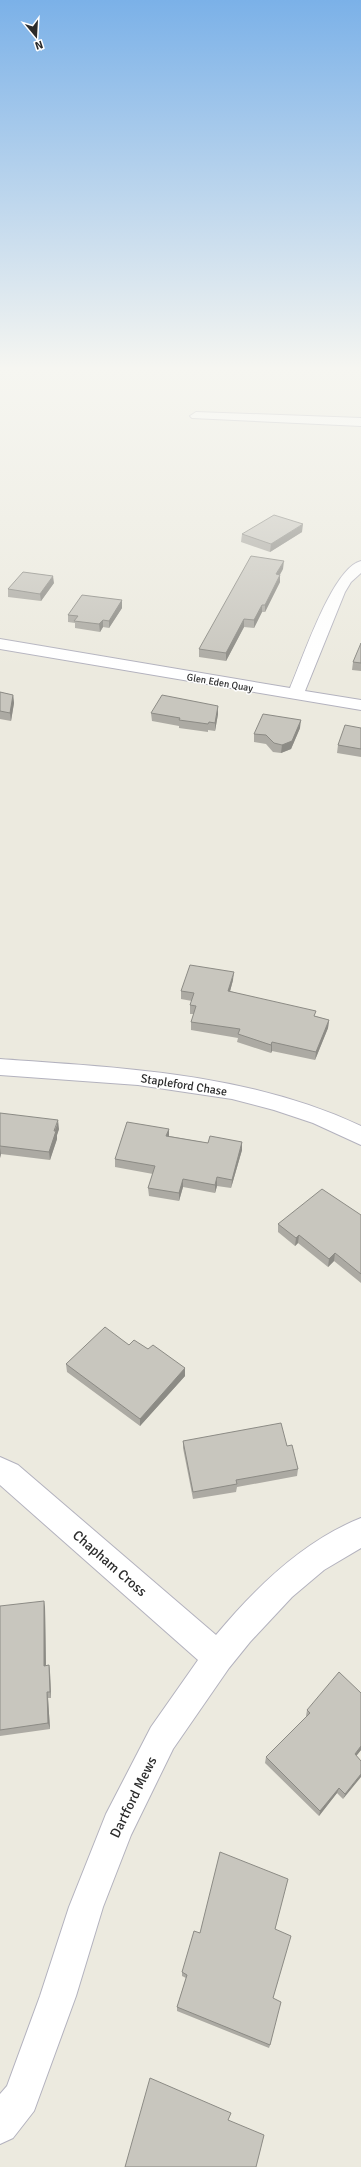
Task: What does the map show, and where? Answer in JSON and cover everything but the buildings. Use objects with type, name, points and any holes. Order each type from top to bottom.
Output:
[{"type":"street","points":[[295,695],[338,592],[346,580],[361,565]]},
{"type":"street","name":"Glen Eden Quay","points":[[0,644],[361,705]]},
{"type":"street","name":"Stapleford Chase","points":[[0,1067],[140,1078],[197,1085],[254,1096],[310,1113],[361,1136]]},
{"type":"street","name":"Chapham Cross","points":[[0,1470],[8,1474],[218,1657]]},
{"type":"street","name":"Dartford Mews","points":[[0,2125],[21,2098],[58,1996],[86,1906],[118,1826],[162,1738],[218,1657],[239,1631],[281,1587],[314,1560],[361,1532]]}]
